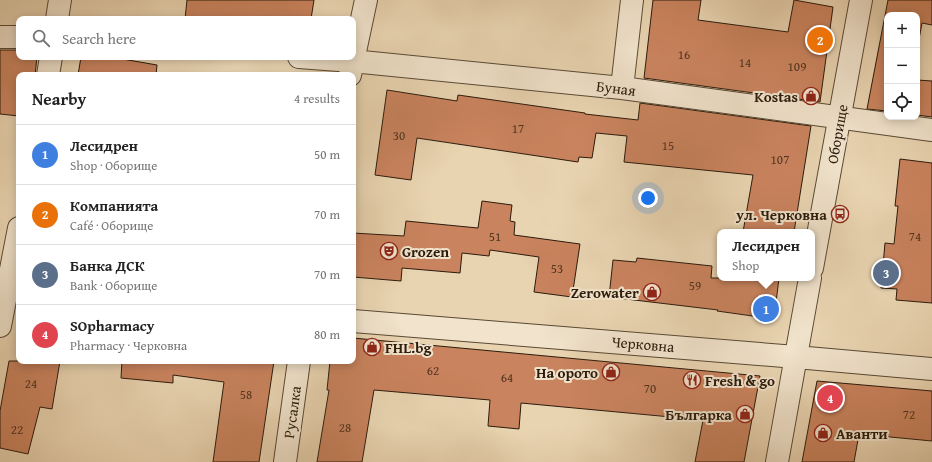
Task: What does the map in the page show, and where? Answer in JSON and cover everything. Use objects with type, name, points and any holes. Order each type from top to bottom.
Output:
[{"type":"street","points":[[57,16],[60,0]]},
{"type":"street","points":[[356,45],[366,0]]},
{"type":"street","points":[[622,88],[632,0]]},
{"type":"street","name":"Оборище","points":[[815,252],[861,0]]},
{"type":"street","points":[[0,37],[16,37]]},
{"type":"street","points":[[48,72],[50,60]]},
{"type":"street","name":"Буная","points":[[313,60],[351,68],[622,88],[932,130]]},
{"type":"street","points":[[0,326],[9,287],[16,246]]},
{"type":"street","points":[[777,462],[809,281]]},
{"type":"street","name":"Черковна","points":[[356,321],[796,356],[932,369]]},
{"type":"street","name":"Русалка","points":[[285,462],[299,364]]},
{"type":"building","points":[[187,0],[314,0],[311,16],[185,16]]},
{"type":"building","points":[[653,0],[701,0],[698,20],[788,32],[794,0],[833,7],[820,102],[644,78]]},
{"type":"building","points":[[888,0],[932,0],[932,25],[922,23],[920,34],[920,12],[886,12]]},
{"type":"building","points":[[884,21],[884,111],[867,109]]},
{"type":"building","points":[[0,50],[16,50],[16,60],[37,60],[35,72],[16,72],[16,116],[0,114]]},
{"type":"building","points":[[80,60],[128,60],[157,65],[156,72],[78,72]]},
{"type":"building","points":[[920,80],[932,81],[932,117],[920,115]]},
{"type":"building","points":[[387,90],[457,101],[458,95],[585,114],[638,120],[640,103],[811,126],[794,229],[744,229],[753,175],[624,162],[627,136],[596,133],[592,158],[579,157],[578,162],[417,138],[411,180],[375,175]]},
{"type":"building","points":[[900,159],[932,163],[932,303],[896,300],[897,289],[881,288],[885,243],[894,244],[898,206],[895,206]]},
{"type":"building","points":[[482,201],[512,205],[510,221],[515,222],[514,235],[580,244],[572,297],[534,292],[539,257],[490,250],[489,256],[462,253],[460,273],[402,268],[401,281],[356,277],[356,233],[404,236],[406,221],[478,228]]},
{"type":"building","points":[[637,258],[712,266],[711,278],[717,278],[717,281],[779,281],[774,319],[717,311],[718,310],[609,297],[613,260],[636,262]]},
{"type":"building","points":[[356,338],[760,376],[744,462],[695,462],[703,420],[521,403],[519,429],[488,426],[490,400],[374,390],[362,462],[317,462],[329,390],[327,390],[330,364],[356,364]]},
{"type":"building","points":[[9,361],[16,361],[16,364],[60,364],[52,409],[40,407],[28,454],[0,448],[0,411]]},
{"type":"building","points":[[122,364],[274,364],[259,462],[213,462],[224,382],[173,375],[173,383],[121,378]]},
{"type":"building","points":[[817,381],[932,391],[932,441],[859,434],[854,462],[802,462]]},
{"type":"place","name":"Компанията","points":[[820,40]]},
{"type":"place","name":"Kostas","points":[[811,96]]},
{"type":"place","name":"ул. Черковна","points":[[840,214]]},
{"type":"place","name":"Grozen","points":[[389,251]]},
{"type":"place","name":"Банка ДСК","points":[[886,273]]},
{"type":"place","name":"Zerowater","points":[[652,292]]},
{"type":"place","name":"Лесидрен","points":[[766,309]]},
{"type":"place","name":"FHL.bg","points":[[372,347]]},
{"type":"place","name":"На орото","points":[[611,372]]},
{"type":"place","name":"Fresh & go","points":[[692,380]]},
{"type":"place","name":"SOpharmacy","points":[[830,398]]},
{"type":"place","name":"Българка","points":[[745,414]]},
{"type":"place","name":"Аванти","points":[[823,433]]}]
